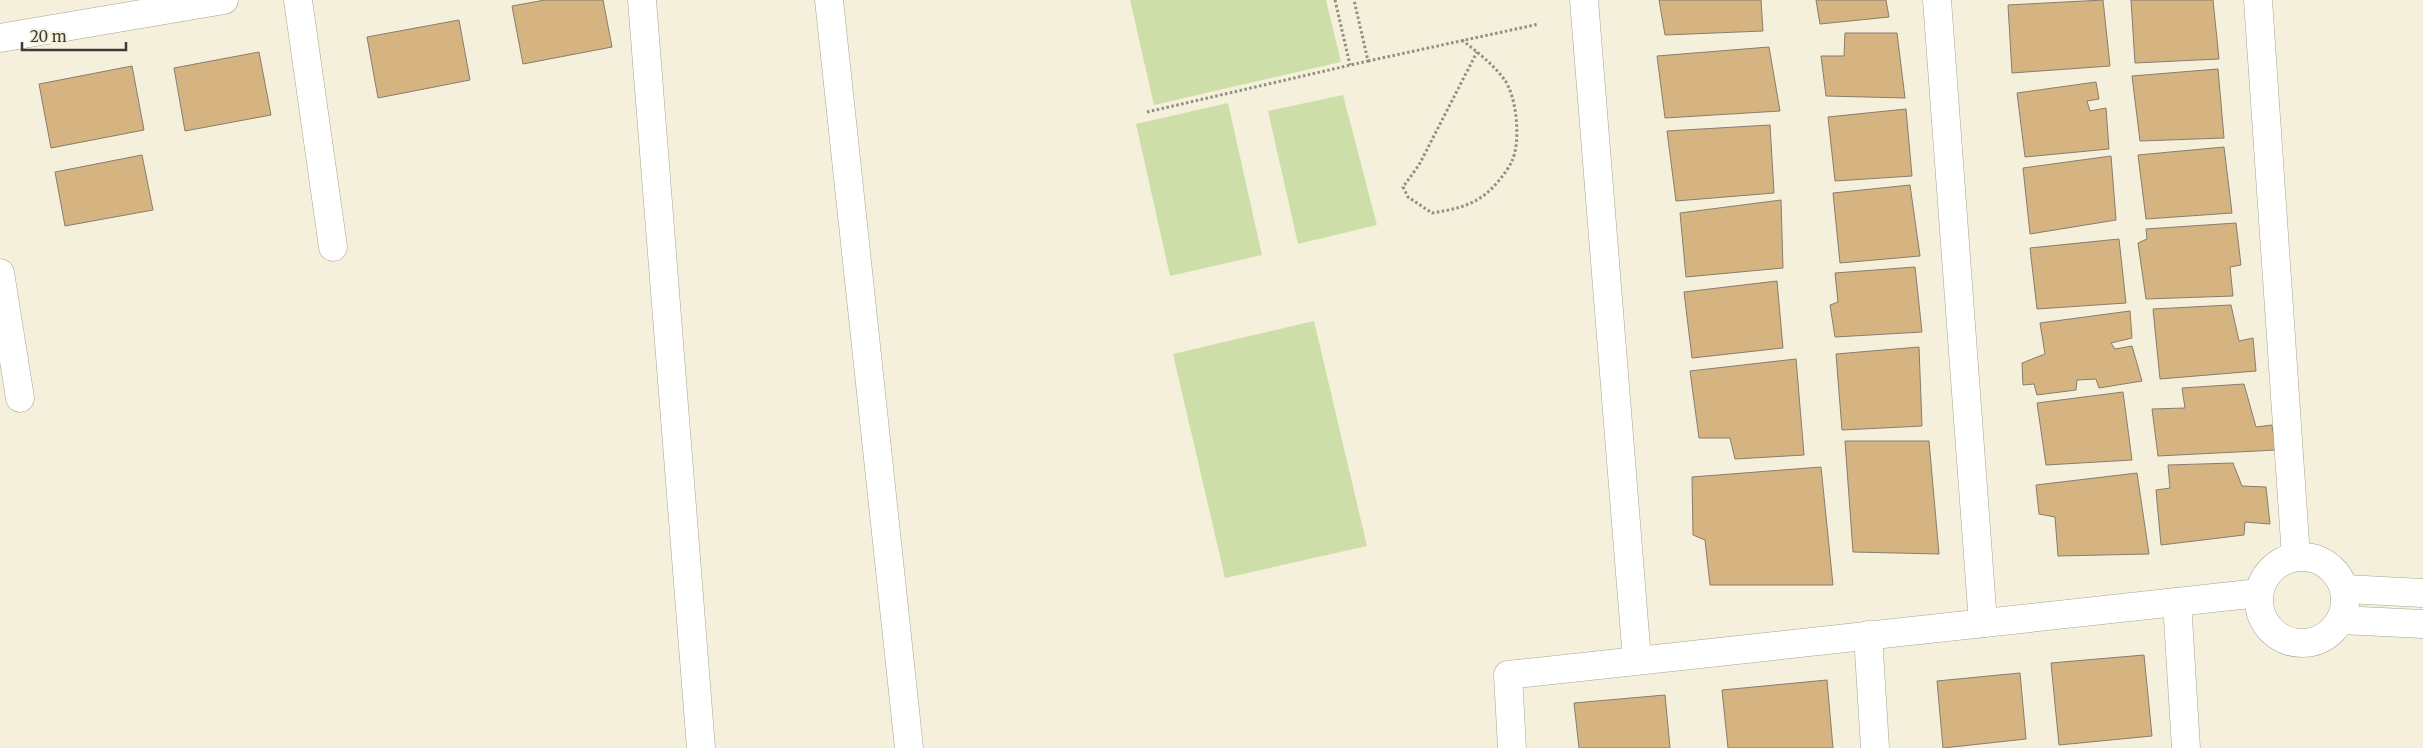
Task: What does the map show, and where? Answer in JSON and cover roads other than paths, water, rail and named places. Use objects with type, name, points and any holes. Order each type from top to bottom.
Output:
[{"type":"street","points":[[0,38],[224,0]]},
{"type":"street","points":[[298,0],[333,247]]},
{"type":"street","points":[[642,0],[701,748]]},
{"type":"street","points":[[829,0],[910,748]]},
{"type":"street","points":[[1584,0],[1636,660]]},
{"type":"street","points":[[1937,0],[1983,623]]},
{"type":"street","points":[[2258,0],[2296,557]]},
{"type":"street","points":[[0,273],[20,398]]},
{"type":"street","points":[[2296,557],[2317,558],[2335,570],[2345,590],[2346,605],[2340,620],[2330,634],[2314,641],[2297,643],[2281,637],[2268,626],[2261,611],[2259,593],[2265,577],[2278,563],[2296,557]]},
{"type":"street","points":[[2345,590],[2423,593]]},
{"type":"street","points":[[1512,748],[1508,675],[2259,593]]},
{"type":"street","points":[[2177,602],[2186,748]]},
{"type":"street","points":[[2340,620],[2423,624]]},
{"type":"street","points":[[1868,635],[1875,748]]}]
